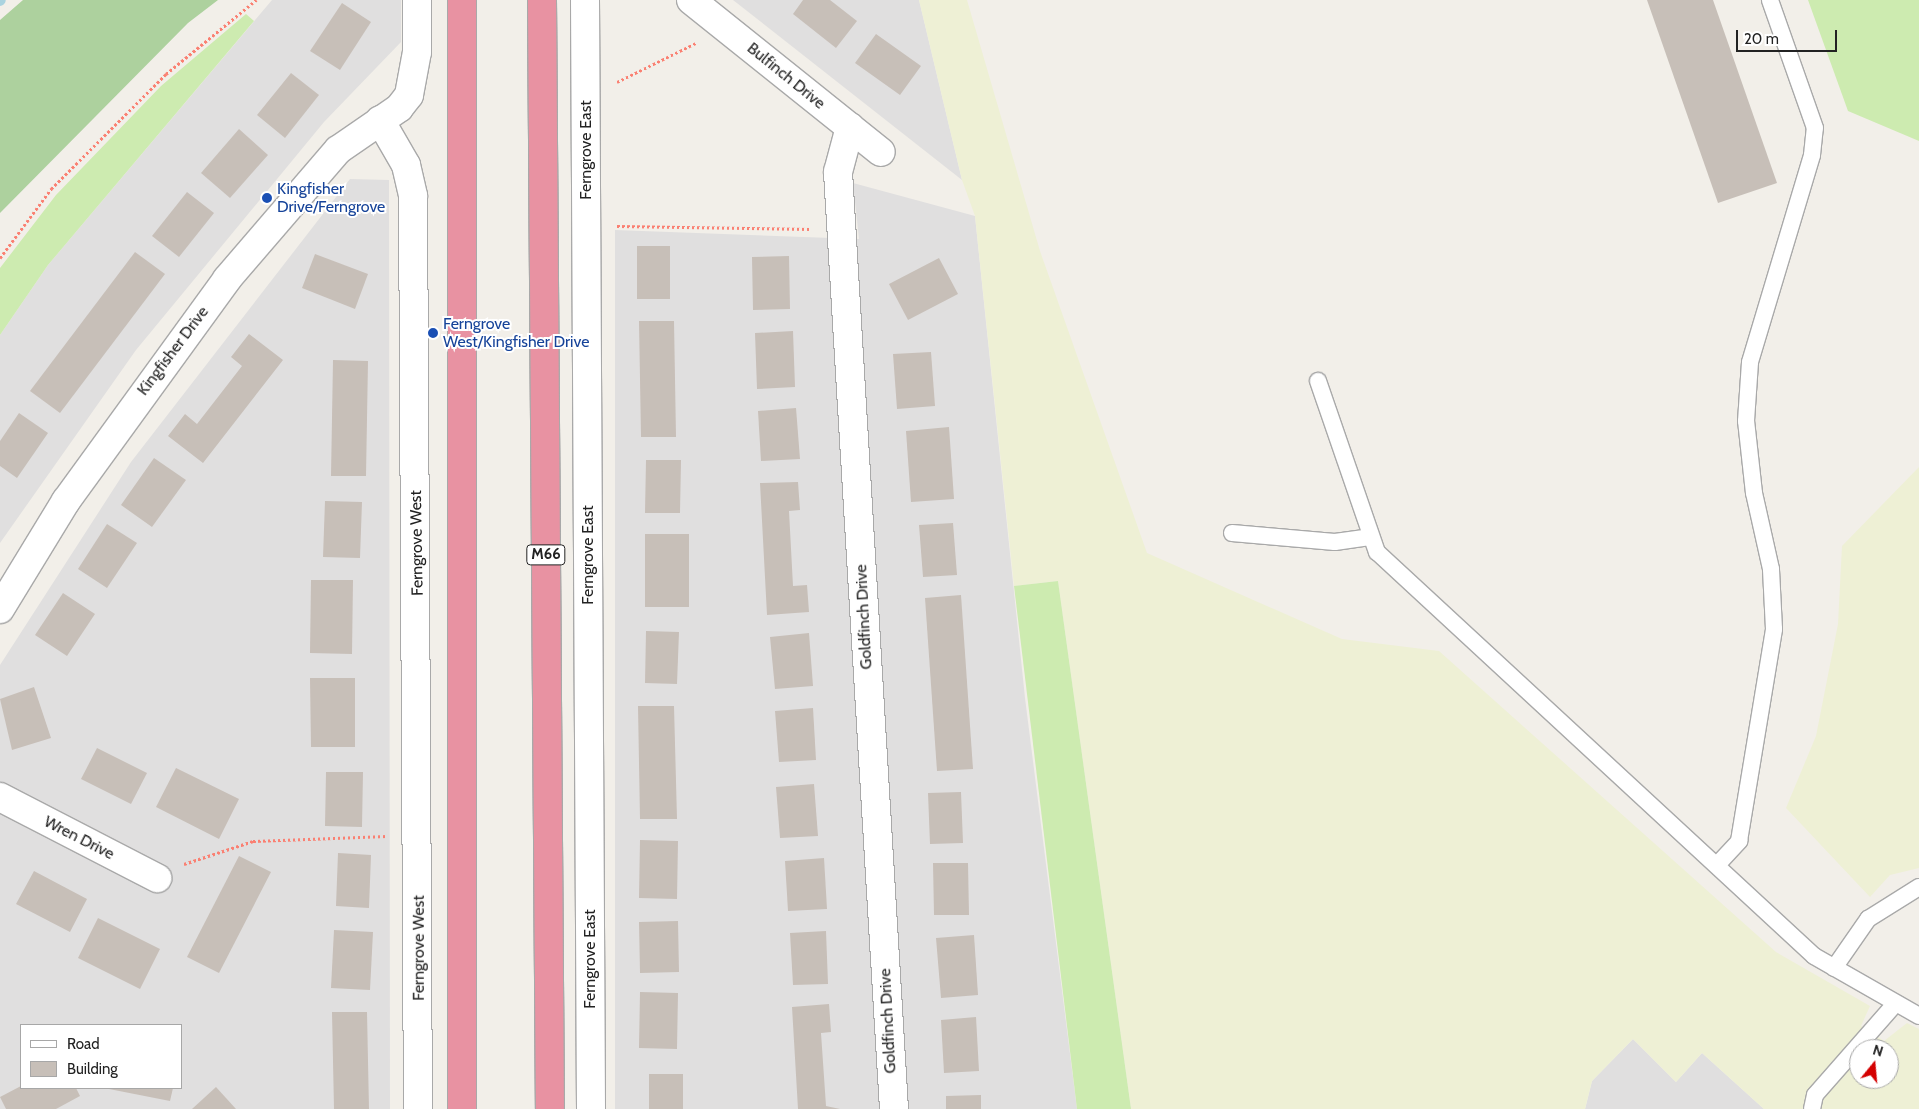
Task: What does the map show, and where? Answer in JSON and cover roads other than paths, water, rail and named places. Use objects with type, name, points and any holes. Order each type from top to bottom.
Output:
[{"type":"highway","points":[[462,0],[462,1109]]},
{"type":"highway","name":"M66","points":[[542,0],[550,1109]]},
{"type":"street","points":[[380,120],[399,108],[414,80],[417,0]]},
{"type":"street","name":"Ferngrove East","points":[[585,0],[591,1109]]},
{"type":"street","name":"Bulfinch Drive","points":[[691,0],[881,152]]},
{"type":"street","name":"Kingfisher Drive","points":[[0,610],[66,501],[227,279],[338,150],[380,120]]},
{"type":"street","name":"Ferngrove West","points":[[380,120],[406,165],[413,196],[420,837],[418,1109]]},
{"type":"street","name":"Goldfinch Drive","points":[[850,127],[838,172],[894,1109]]},
{"type":"street","name":"Wren Drive","points":[[0,797],[157,878]]},
{"type":"lane","points":[[1717,865],[1739,840],[1774,629],[1771,569],[1754,493],[1746,421],[1750,362],[1812,155],[1815,128],[1770,0]]},
{"type":"lane","points":[[1318,381],[1370,537],[1385,560],[1814,956],[1919,1016]]},
{"type":"lane","points":[[1232,533],[1335,542],[1370,537]]},
{"type":"lane","points":[[1834,968],[1868,918],[1919,887]]},
{"type":"lane","points":[[1812,1109],[1815,1095],[1895,1004]]},
{"type":"place","name":"Kingfisher Drive/Ferngrove","points":[[267,198]]},
{"type":"place","name":"Ferngrove West/Kingfisher Drive","points":[[433,333]]}]
